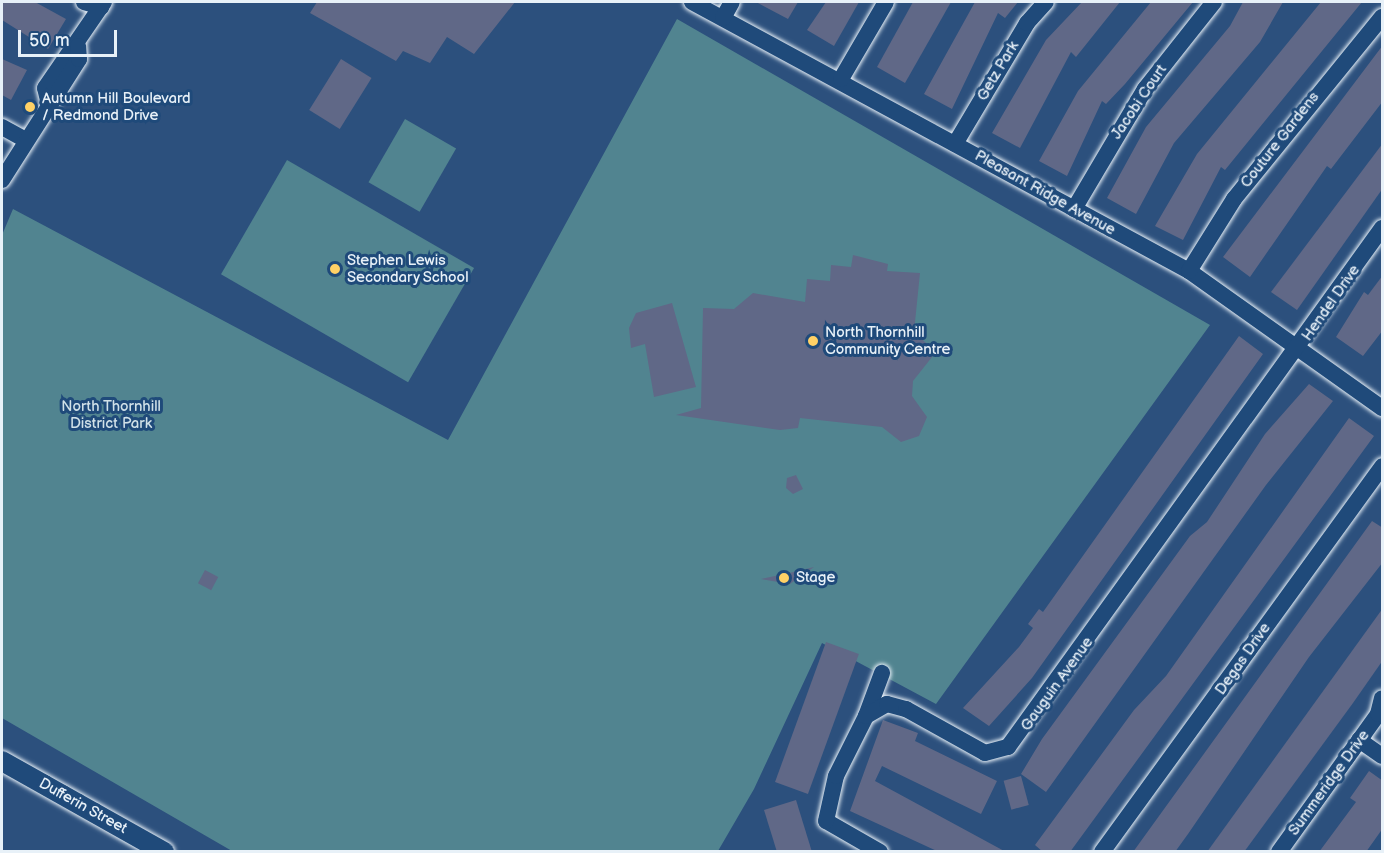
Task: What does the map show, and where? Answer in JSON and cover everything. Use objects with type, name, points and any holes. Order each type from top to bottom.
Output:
[{"type":"main road","name":"Dufferin Street","points":[[2,761],[164,852]]},
{"type":"street","points":[[2,180],[48,100],[45,88],[67,52],[78,46],[103,4],[84,2]]},
{"type":"street","name":"Pleasant Ridge Avenue","points":[[692,2],[841,79],[955,144],[1189,271],[1383,408]]},
{"type":"street","points":[[723,18],[732,2]]},
{"type":"street","points":[[841,79],[886,2]]},
{"type":"street","name":"Getz Park","points":[[955,144],[1027,23],[1046,2]]},
{"type":"street","name":"Jacobi Court","points":[[1074,209],[1145,89],[1214,2]]},
{"type":"street","name":"Couture Gardens","points":[[1189,271],[1234,199],[1383,17]]},
{"type":"street","points":[[2,127],[24,139]]},
{"type":"street","name":"Hendel Drive","points":[[1299,348],[1383,228]]},
{"type":"street","name":"Gauguin Avenue","points":[[866,716],[887,704],[906,709],[985,753],[1008,747],[1299,348]]},
{"type":"street","name":"Degas Drive","points":[[1102,852],[1383,466]]},
{"type":"street","points":[[880,852],[826,821],[836,776],[866,716],[882,673]]},
{"type":"street","name":"Summeridge Drive","points":[[1279,852],[1381,708]]},
{"type":"street","points":[[1359,740],[1383,756]]},
{"type":"green space","name":"North Thornhill District Park","points":[[677,19],[1210,325],[936,704],[822,643],[754,789],[718,851],[232,851],[2,718],[2,235],[13,209],[448,440]]},
{"type":"green space","points":[[405,119],[456,148],[420,212],[368,182]]},
{"type":"green space","points":[[287,160],[474,268],[408,382],[221,274]]},
{"type":"building","points":[[2,2],[35,2],[66,19],[48,49],[2,20]]},
{"type":"building","points":[[317,2],[515,2],[474,54],[447,37],[430,63],[403,51],[396,61],[310,13]]},
{"type":"building","points":[[756,2],[798,2],[788,19]]},
{"type":"building","points":[[826,2],[859,2],[834,46],[807,30]]},
{"type":"building","points":[[913,2],[951,2],[905,83],[877,67]]},
{"type":"building","points":[[975,2],[1018,2],[1005,18],[998,13],[952,109],[924,94]]},
{"type":"building","points":[[1082,2],[1120,2],[1076,57],[1071,52],[1020,148],[992,133],[1046,40]]},
{"type":"building","points":[[1151,2],[1193,2],[1125,84],[1106,104],[1102,101],[1067,176],[1039,161],[1078,91]]},
{"type":"building","points":[[1243,2],[1283,2],[1260,42],[1174,143],[1136,214],[1107,198],[1146,127],[1230,26]]},
{"type":"building","points":[[1321,2],[1362,2],[1225,170],[1221,167],[1183,240],[1155,226],[1197,154]]},
{"type":"building","points":[[1383,45],[1383,101],[1331,169],[1327,166],[1250,277],[1223,257]]},
{"type":"building","points":[[2,59],[27,70],[11,100],[2,95]]},
{"type":"building","points":[[341,59],[372,78],[340,129],[309,110]]},
{"type":"building","points":[[1383,143],[1383,188],[1297,310],[1271,292]]},
{"type":"building","name":"North Thornhill Community Centre","points":[[853,255],[888,264],[887,271],[920,273],[914,332],[936,352],[913,381],[912,396],[927,417],[919,436],[901,442],[882,427],[800,418],[798,428],[780,430],[676,415],[701,408],[703,308],[734,309],[753,293],[805,302],[807,279],[830,281],[831,265],[851,267]]},
{"type":"building","points":[[1383,275],[1383,330],[1363,356],[1336,337],[1364,292],[1368,295]]},
{"type":"building","points":[[672,303],[696,387],[654,397],[645,344],[631,348],[629,328],[636,313]]},
{"type":"building","points":[[1239,336],[1263,354],[1032,678],[989,726],[963,708],[1019,647],[1033,628],[1028,624],[1039,609],[1043,612]]},
{"type":"building","points":[[1309,384],[1333,401],[1266,485],[1046,792],[1021,774],[1042,739],[1190,536],[1207,522],[1265,434]]},
{"type":"building","points":[[1349,418],[1374,436],[1070,852],[1043,852],[1035,845],[1134,710],[1166,676]]},
{"type":"building","points":[[796,475],[803,489],[793,494],[786,488],[787,478]]},
{"type":"building","points":[[1372,521],[1383,528],[1383,562],[1309,657],[1188,834],[1175,852],[1133,852]]},
{"type":"building","points":[[814,567],[790,584],[761,579],[789,573]]},
{"type":"building","points":[[205,570],[218,577],[211,590],[198,583]]},
{"type":"building","points":[[1383,608],[1383,660],[1353,703],[1244,852],[1207,852]]},
{"type":"building","points":[[826,642],[859,654],[808,794],[775,782]]},
{"type":"building","points":[[883,720],[918,733],[915,741],[997,781],[981,814],[882,766],[875,781],[1006,852],[939,852],[850,811]]},
{"type":"building","points":[[1369,771],[1383,781],[1383,828],[1366,852],[1319,852],[1356,802],[1350,798]]},
{"type":"building","points":[[1021,776],[1029,805],[1011,810],[1004,781]]},
{"type":"building","points":[[796,800],[812,852],[777,852],[764,810]]},
{"type":"place","name":"Autumn Hill Boulevard / Redmond Drive","points":[[30,107]]},
{"type":"place","name":"Stephen Lewis Secondary School","points":[[335,269]]},
{"type":"place","name":"North Thornhill Community Centre","points":[[813,341]]},
{"type":"place","name":"Stage","points":[[784,578]]}]
